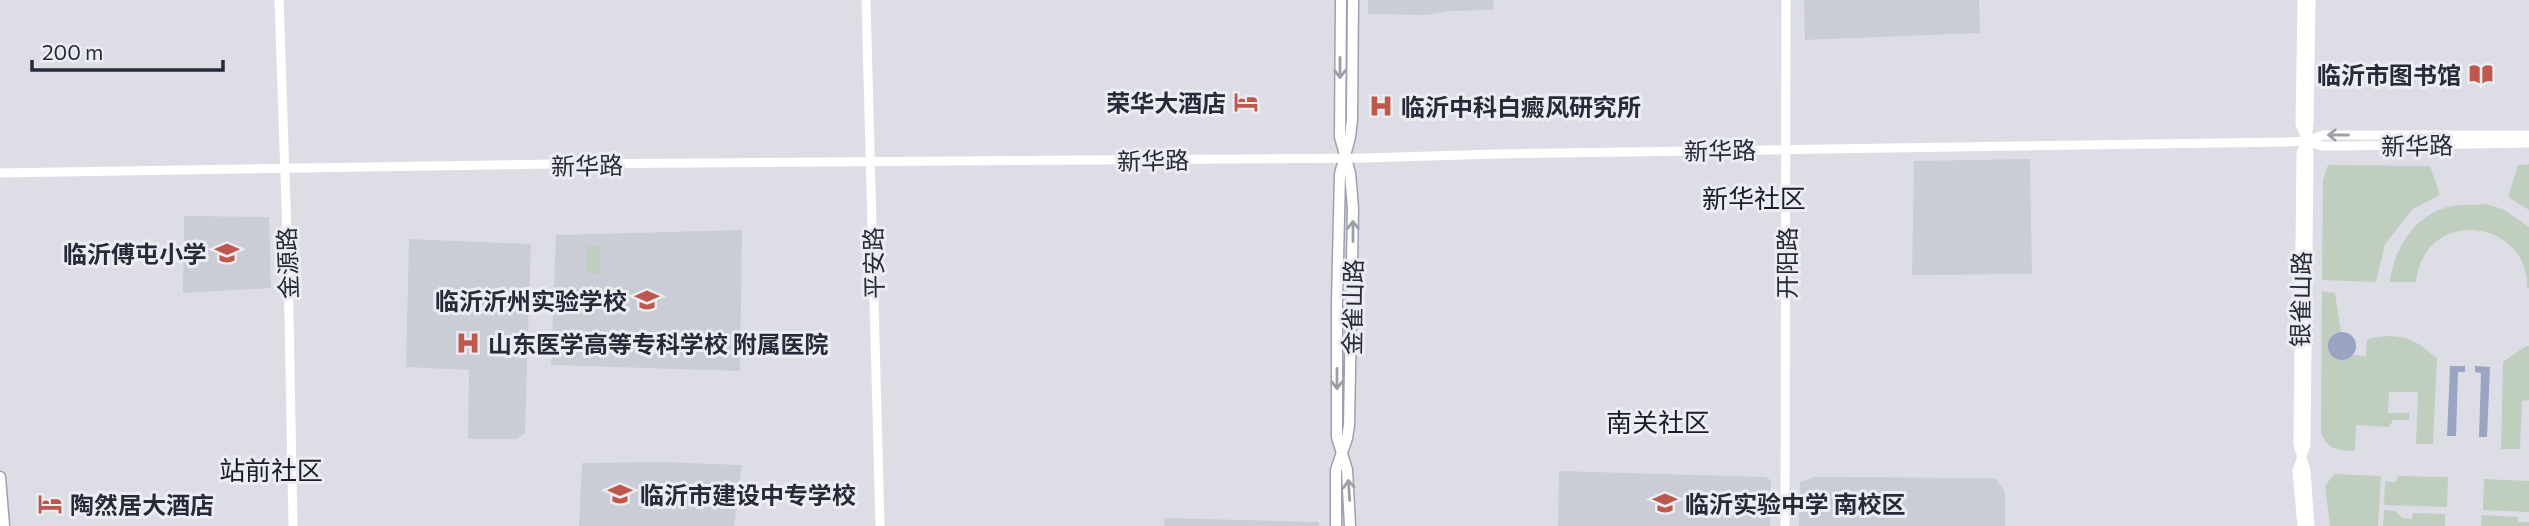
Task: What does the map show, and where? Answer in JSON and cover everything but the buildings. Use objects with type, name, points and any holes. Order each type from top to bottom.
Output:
[{"type":"main road","name":"金源路","points":[[279,0],[293,526]]},
{"type":"main road","name":"平安路","points":[[866,0],[880,526]]},
{"type":"main road","name":"金雀山路","points":[[1336,526],[1336,470],[1349,425],[1353,284],[1350,173],[1340,137],[1340,0]]},
{"type":"main road","name":"金雀山路","points":[[1350,526],[1347,470],[1338,437],[1337,303],[1340,174],[1352,119],[1353,0]]},
{"type":"main road","name":"开阳路","points":[[1785,526],[1786,0]]},
{"type":"main road","name":"银雀山路","points":[[2302,526],[2297,471],[2306,445],[2307,403],[2309,153],[2300,124],[2306,0]]},
{"type":"main road","name":"新华路","points":[[2307,141],[2323,135],[2529,135]]},
{"type":"main road","name":"新华路","points":[[0,173],[565,164],[1345,158],[2307,141],[2322,146],[2529,143]]},
{"type":"main road","name":"银雀山路","points":[[2302,458],[2306,471],[2310,526]]},
{"type":"main road","points":[[0,477],[4,526]]},
{"type":"shaded area","points":[[1368,0],[1494,0],[1493,10],[1448,11],[1427,15],[1368,14]]},
{"type":"shaded area","points":[[1804,0],[1979,0],[1980,33],[1805,40]]},
{"type":"shaded area","points":[[2030,159],[2032,274],[1912,275],[1914,161]]},
{"type":"shaded area","name":"临沂傅屯小学","points":[[184,216],[269,217],[271,288],[183,293]]},
{"type":"shaded area","name":"临沂沂州实验学校","points":[[742,230],[740,371],[551,365],[556,235]]},
{"type":"shaded area","name":"山东医学高等专科学校 附属医院","points":[[409,239],[531,244],[525,433],[517,439],[468,439],[469,370],[406,367]]},
{"type":"shaded area","points":[[582,463],[742,465],[734,526],[579,526]]},
{"type":"shaded area","name":"临沂实验中学 南校区","points":[[1559,471],[1765,477],[1771,480],[1770,526],[1558,526]]},
{"type":"shaded area","points":[[1814,477],[1995,478],[2005,491],[2005,526],[1799,526],[1800,482]]},
{"type":"shaded area","points":[[1165,518],[1319,522],[1319,526],[1164,526]]},
{"type":"green space","points":[[2529,164],[2529,210],[2508,197],[2518,165]]},
{"type":"green space","points":[[2328,165],[2430,166],[2440,195],[2413,209],[2385,244],[2376,282],[2322,280],[2323,180]]},
{"type":"green space","points":[[2485,204],[2503,209],[2529,227],[2529,288],[2523,265],[2512,247],[2495,235],[2475,230],[2455,232],[2437,241],[2423,258],[2416,282],[2390,282],[2396,257],[2418,224],[2439,210],[2456,205]]},
{"type":"green space","points":[[587,246],[601,246],[600,274],[586,273]]},
{"type":"green space","points":[[2322,291],[2335,293],[2341,332],[2336,333],[2329,351],[2337,358],[2343,360],[2353,355],[2366,356],[2367,340],[2390,336],[2413,341],[2437,358],[2433,444],[2416,444],[2418,392],[2389,392],[2388,413],[2409,413],[2409,420],[2393,420],[2389,427],[2356,425],[2355,451],[2338,449],[2326,442],[2321,432]]},
{"type":"green space","points":[[2529,346],[2529,400],[2522,401],[2520,449],[2501,449],[2503,362]]},
{"type":"green space","points":[[2334,474],[2381,476],[2378,526],[2330,526],[2325,486]]},
{"type":"green space","points":[[2398,476],[2448,477],[2447,507],[2384,505],[2385,481],[2395,482]]},
{"type":"green space","points":[[2484,479],[2529,481],[2529,512],[2483,510]]},
{"type":"green space","points":[[2384,510],[2396,511],[2402,518],[2412,519],[2413,513],[2445,514],[2445,526],[2383,526]]},
{"type":"green space","points":[[2482,515],[2518,517],[2518,522],[2529,522],[2529,526],[2481,526]]},
{"type":"water","points":[[2342,332],[2352,336],[2356,346],[2352,356],[2342,360],[2332,356],[2328,346],[2332,336]]},
{"type":"water","points":[[2450,366],[2465,366],[2465,372],[2458,372],[2456,436],[2447,436]]},
{"type":"water","points":[[2475,366],[2490,367],[2487,437],[2479,437],[2481,373],[2475,372]]},
{"type":"place","name":"临沂市图书馆","points":[[2481,74]]},
{"type":"place","name":"荣华大酒店","points":[[1246,102]]},
{"type":"place","name":"临沂中科白癜风研究所","points":[[1381,106]]},
{"type":"place","name":"临沂傅屯小学","points":[[227,253]]},
{"type":"place","name":"临沂沂州实验学校","points":[[647,300]]},
{"type":"place","name":"山东医学高等专科学校 附属医院","points":[[468,343]]},
{"type":"place","name":"临沂市建设中专学校","points":[[620,494]]},
{"type":"place","name":"临沂实验中学 南校区","points":[[1665,503]]},
{"type":"place","name":"陶然居大酒店","points":[[50,504]]},
{"type":"district","name":"新华社区","points":[[1754,197]]},
{"type":"district","name":"南关社区","points":[[1658,421]]},
{"type":"district","name":"站前社区","points":[[271,469]]}]
